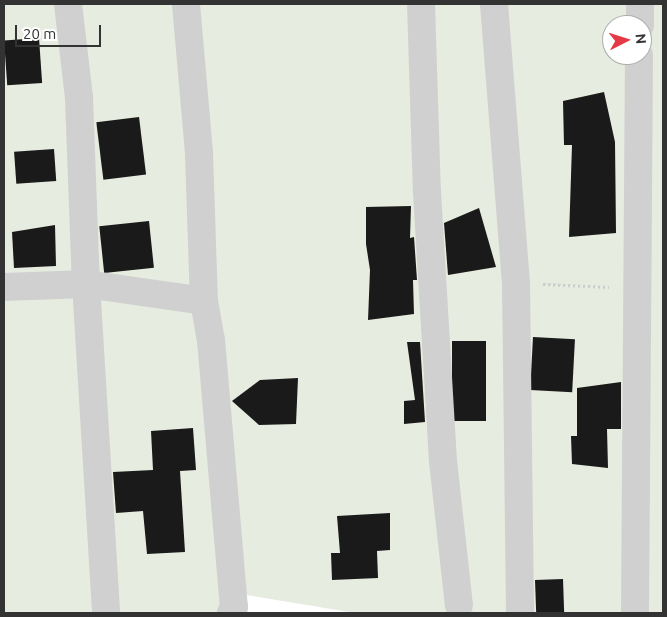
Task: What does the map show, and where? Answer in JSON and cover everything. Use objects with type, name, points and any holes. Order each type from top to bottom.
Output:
[{"type":"street","points":[[68,4],[79,97],[86,284],[106,613]]},
{"type":"street","points":[[186,4],[199,153],[204,301],[211,340],[234,607],[231,613]]},
{"type":"street","points":[[421,4],[427,192],[442,452],[459,605]]},
{"type":"street","points":[[494,4],[516,283],[520,613]]},
{"type":"street","points":[[635,613],[639,65]]},
{"type":"street","points":[[4,287],[86,284],[204,301]]},
{"type":"path","points":[[516,283],[637,288]]},
{"type":"shaded area","points":[[4,4],[663,4],[663,613],[355,613],[223,591],[223,612],[4,613]]},
{"type":"building","points":[[39,38],[42,83],[7,85],[4,40]]},
{"type":"building","points":[[604,92],[615,142],[616,233],[569,237],[572,145],[564,145],[563,101]]},
{"type":"building","points":[[139,117],[146,175],[103,180],[96,122]]},
{"type":"building","points":[[54,149],[56,181],[16,184],[14,152]]},
{"type":"building","points":[[411,206],[410,238],[414,237],[417,280],[413,280],[414,314],[368,320],[370,270],[366,244],[366,207]]},
{"type":"building","points":[[479,208],[496,267],[448,275],[444,223]]},
{"type":"building","points":[[149,221],[154,268],[104,273],[99,226]]},
{"type":"building","points":[[55,225],[56,266],[14,268],[12,232]]},
{"type":"building","points":[[533,337],[575,339],[572,392],[530,390]]},
{"type":"building","points":[[452,341],[486,341],[486,421],[452,421]]},
{"type":"building","points":[[407,342],[420,342],[425,422],[404,424],[404,401],[415,400]]},
{"type":"building","points":[[298,378],[296,424],[259,425],[232,401],[260,380]]},
{"type":"building","points":[[621,382],[621,429],[607,429],[608,468],[572,464],[571,436],[577,436],[577,388]]},
{"type":"building","points":[[193,428],[196,470],[180,471],[185,552],[147,554],[143,511],[116,513],[113,472],[153,470],[151,431]]},
{"type":"building","points":[[390,513],[390,550],[377,551],[378,578],[332,580],[331,553],[340,553],[337,516]]},
{"type":"building","points":[[563,579],[564,613],[536,613],[535,580]]}]
